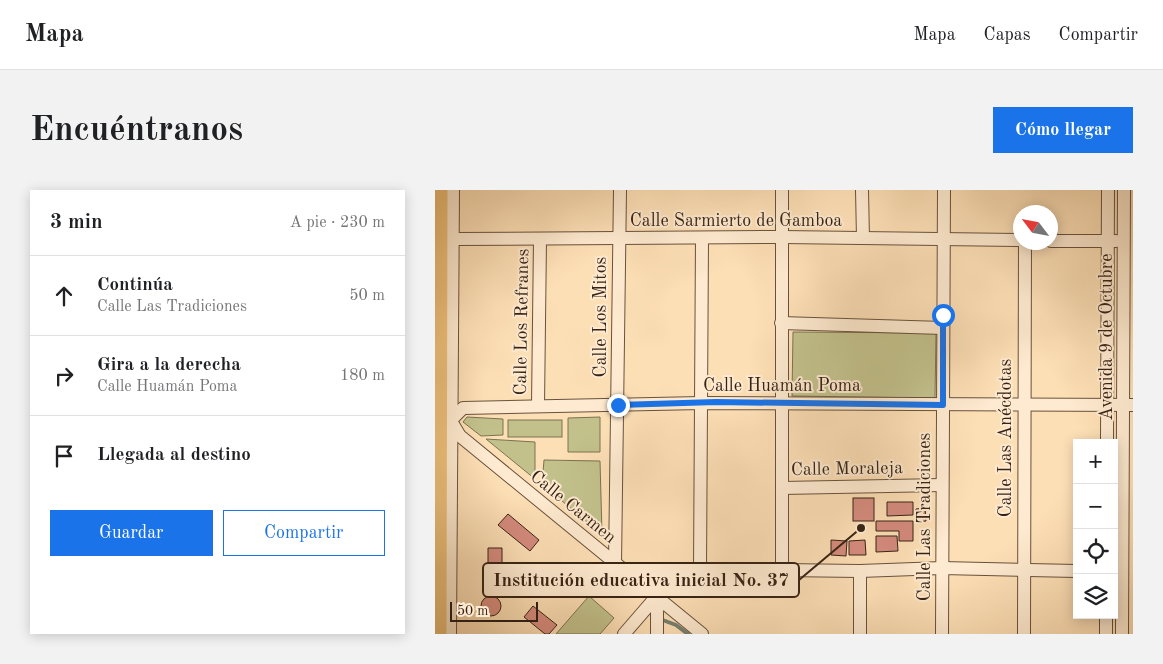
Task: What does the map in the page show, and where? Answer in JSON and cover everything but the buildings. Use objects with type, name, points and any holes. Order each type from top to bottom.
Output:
[{"type":"main road","points":[[439,634],[442,420],[440,190]]},
{"type":"street","points":[[450,634],[442,420],[453,240],[453,190]]},
{"type":"street","name":"Calle Los Mitos","points":[[615,564],[620,190]]},
{"type":"street","points":[[782,190],[782,570]]},
{"type":"street","points":[[862,190],[863,238]]},
{"type":"street","name":"Calle Las Tradiciones","points":[[942,634],[944,190]]},
{"type":"street","name":"Avenida 9 de Octubre","points":[[1107,439],[1108,190]]},
{"type":"street","name":"Avenida 9 de Octubre","points":[[1122,634],[1129,406],[1129,241],[1124,190]]},
{"type":"street","name":"Calle Sarmierto de Gamboa","points":[[453,240],[782,237],[1013,240]]},
{"type":"street","points":[[700,571],[702,238]]},
{"type":"street","name":"Calle Los Refranes","points":[[538,406],[540,239]]},
{"type":"street","points":[[1058,241],[1129,241]]},
{"type":"street","name":"Calle Las Anécdotas","points":[[1024,634],[1023,405],[1025,250]]},
{"type":"street","points":[[781,323],[943,328]]},
{"type":"street","name":"Calle Huamán Poma","points":[[442,420],[463,408],[538,406],[701,403],[1129,406]]},
{"type":"street","name":"Calle Carmen","points":[[442,420],[702,634]]},
{"type":"street","name":"Calle Moraleja","points":[[782,488],[942,485]]},
{"type":"street","points":[[635,580],[648,574],[700,571],[860,571],[942,568],[1073,570]]},
{"type":"street","points":[[860,571],[860,634]]},
{"type":"street","points":[[623,634],[658,599]]},
{"type":"street","points":[[657,634],[658,599]]},
{"type":"street","points":[[1106,619],[1106,634]]},
{"type":"shaded area","points":[[793,332],[936,333],[935,398],[792,396]]},
{"type":"shaded area","points":[[467,417],[503,419],[503,435],[481,436],[463,422]]},
{"type":"shaded area","points":[[600,417],[600,452],[568,452],[568,418]]},
{"type":"shaded area","points":[[508,420],[562,420],[562,437],[508,437]]},
{"type":"shaded area","points":[[486,439],[535,442],[535,479]]},
{"type":"shaded area","points":[[544,460],[600,461],[602,533],[542,484]]},
{"type":"shaded area","points":[[589,596],[614,618],[600,634],[556,634]]},
{"type":"waterway","points":[[660,619],[676,625],[688,634]]},
{"type":"place","name":"Institución educativa inicial No. 37","points":[[861,528]]},
{"type":"route","points":[[618,405],[716,402],[943,405],[943,315]]}]
